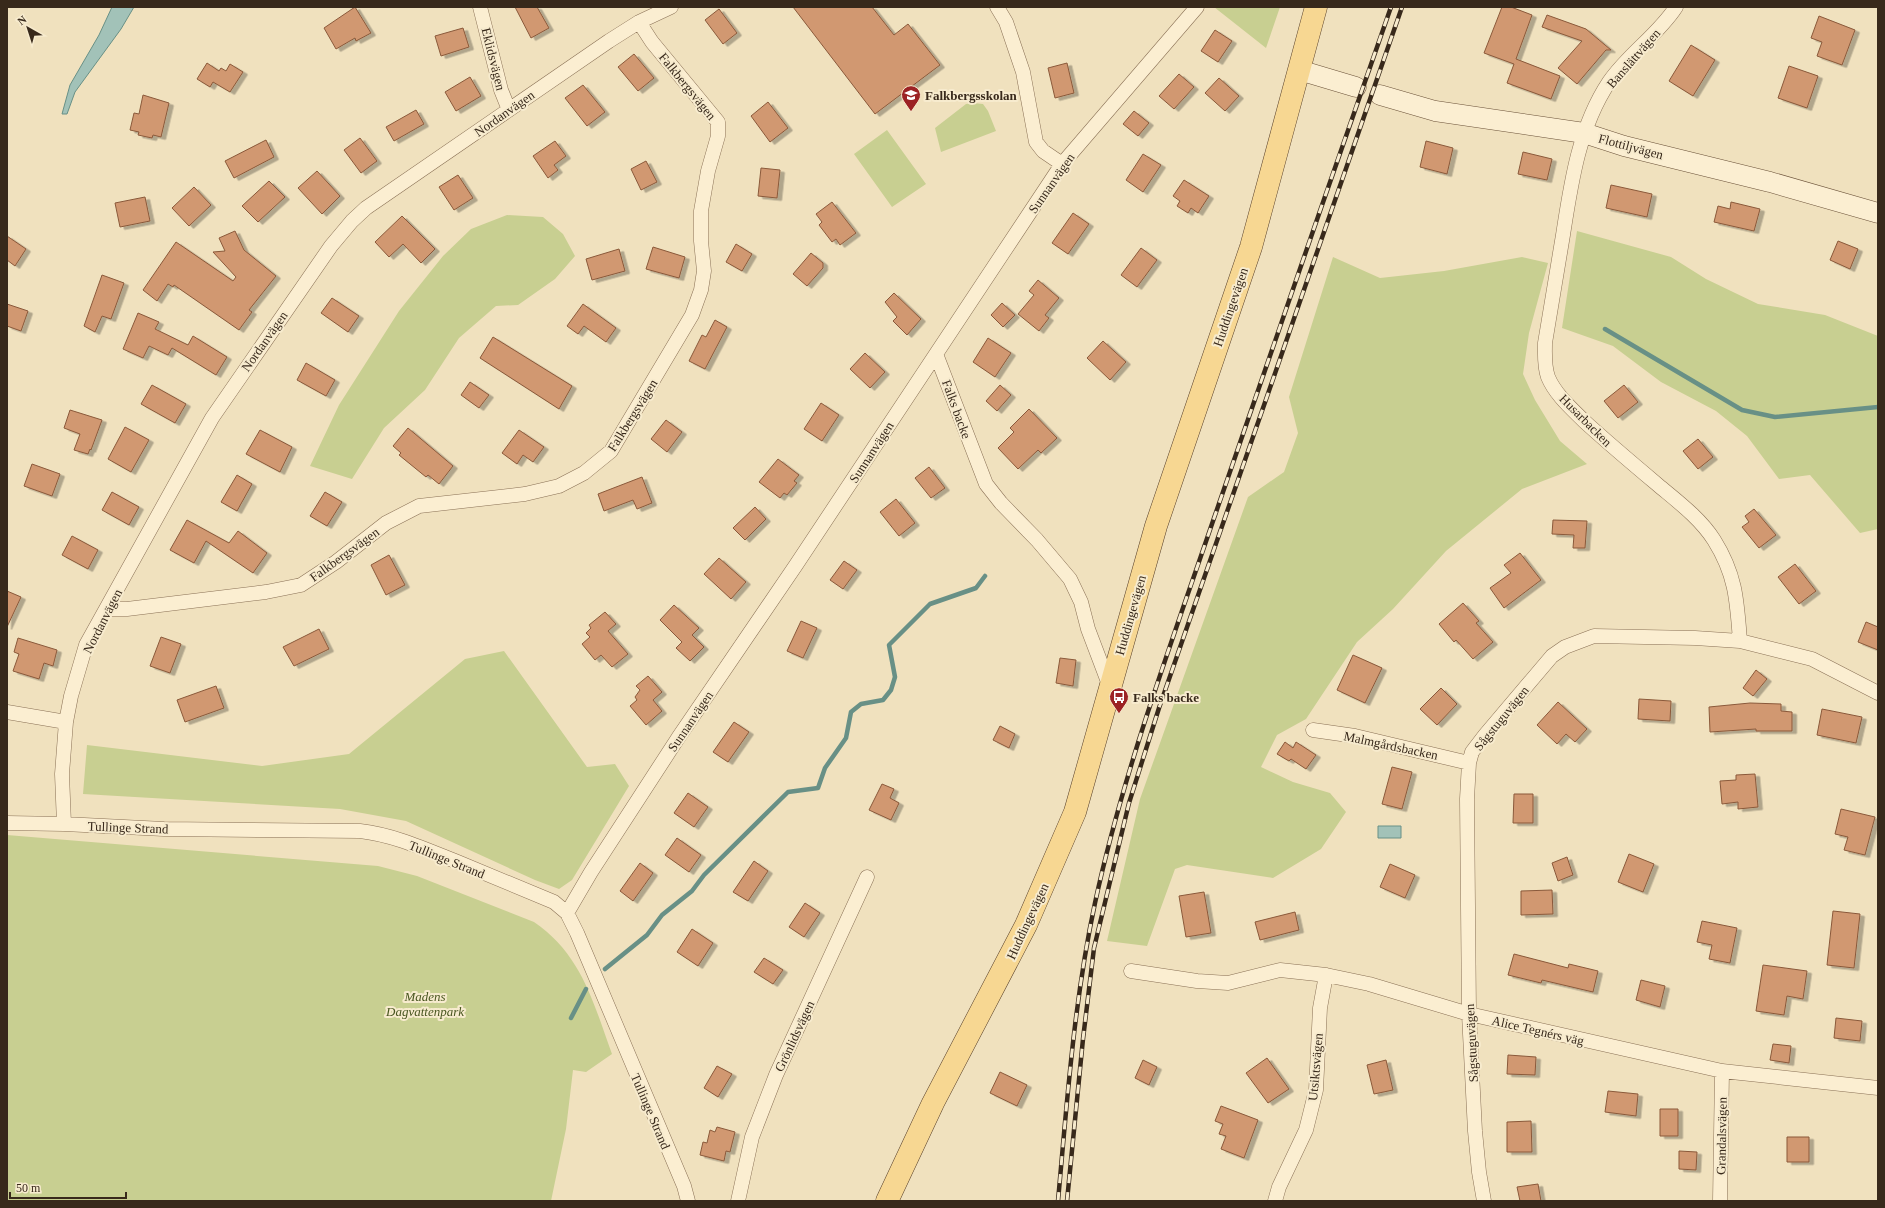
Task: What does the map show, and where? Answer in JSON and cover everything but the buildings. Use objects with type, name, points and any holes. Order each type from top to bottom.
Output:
[{"type":"main road","name":"Huddingevägen","points":[[888,1201],[933,1103],[1026,925],[1055,860],[1083,786],[1156,526],[1251,247],[1316,7]]},
{"type":"street","name":"Eklidsvägen","points":[[480,7],[501,90],[509,110]]},
{"type":"street","name":"Nordanvägen","points":[[64,824],[62,774],[66,722],[71,696],[86,645],[212,418],[331,246],[352,221],[366,208],[577,62],[639,22],[671,7]]},
{"type":"street","points":[[997,7],[1006,22],[1023,72],[1036,142],[1043,151],[1062,164]]},
{"type":"street","name":"Sunnanvägen","points":[[567,914],[592,872],[678,738],[796,565],[1062,164],[1197,7]]},
{"type":"street","name":"Banslättvägen","points":[[1584,133],[1609,82],[1619,69],[1649,40],[1676,7]]},
{"type":"street","name":"Falkbergsvägen","points":[[107,609],[127,609],[266,592],[301,585],[336,562],[386,523],[419,506],[525,494],[560,486],[584,473],[611,451],[692,314],[701,290],[704,271],[700,241],[702,211],[708,171],[718,136],[718,122],[652,42],[639,22]]},
{"type":"street","points":[[1299,70],[1356,87]]},
{"type":"street","name":"Flottiljvägen","points":[[1380,95],[1435,111],[1584,133],[1624,146],[1770,182],[1878,213]]},
{"type":"street","name":"Husarbacken","points":[[1584,133],[1576,160],[1570,191],[1545,343],[1547,375],[1551,384],[1569,407],[1612,447],[1673,498],[1699,522],[1713,538],[1724,557],[1736,591],[1740,641]]},
{"type":"street","name":"Falks backe","points":[[936,354],[986,484],[1070,579],[1081,602],[1088,629],[1110,687]]},
{"type":"street","name":"Sågstuguvägen","points":[[1484,1201],[1479,1172],[1475,1131],[1469,1014],[1466,799],[1469,762],[1472,752],[1485,735],[1552,656],[1572,644],[1594,636],[1695,638],[1740,641],[1812,659],[1878,693]]},
{"type":"street","points":[[7,712],[66,722]]},
{"type":"street","name":"Malmgårdsbacken","points":[[1313,730],[1355,736],[1469,762]]},
{"type":"street","name":"Tullinge Strand","points":[[7,824],[360,831],[376,833],[392,837],[440,855],[554,902],[567,914],[576,933],[684,1186],[688,1201]]},
{"type":"street","name":"Grönlidsvägen","points":[[738,1201],[752,1137],[776,1075],[867,877]]},
{"type":"street","name":"Alice Tegnérs väg","points":[[1131,971],[1196,981],[1228,983],[1280,970],[1326,975],[1369,984],[1469,1014],[1722,1072],[1878,1088]]},
{"type":"street","name":"Utsiktsvägen","points":[[1275,1201],[1278,1187],[1306,1130],[1316,1090],[1320,1008],[1326,975]]},
{"type":"street","name":"Grandalsvägen","points":[[1720,1201],[1722,1072]]},
{"type":"green space","points":[[1214,7],[1280,7],[1266,48]]},
{"type":"green space","points":[[966,104],[983,104],[988,111],[996,131],[941,152],[935,128]]},
{"type":"green space","points":[[887,130],[926,184],[892,207],[854,154]]},
{"type":"green space","points":[[507,215],[543,217],[563,234],[575,256],[555,279],[518,305],[496,306],[459,338],[425,390],[384,428],[352,479],[310,466],[339,405],[399,311],[443,256],[471,229]]},
{"type":"green space","points":[[1577,231],[1671,257],[1706,279],[1758,304],[1825,315],[1878,336],[1878,529],[1860,533],[1810,475],[1779,479],[1747,436],[1716,411],[1661,382],[1613,346],[1562,328]]},
{"type":"green space","points":[[1333,257],[1380,278],[1444,271],[1522,257],[1548,263],[1529,333],[1523,374],[1535,400],[1560,441],[1587,464],[1522,489],[1446,551],[1393,609],[1357,642],[1306,719],[1277,735],[1261,767],[1293,782],[1330,793],[1346,812],[1321,849],[1273,878],[1187,865],[1175,869],[1147,946],[1107,941],[1140,799],[1248,497],[1284,472],[1298,433],[1289,397]]},
{"type":"green space","points":[[504,651],[587,767],[615,764],[629,786],[572,880],[559,889],[535,880],[406,821],[340,809],[83,794],[87,745],[262,766],[349,754],[465,659]]},
{"type":"green space","name":"Madens Dagvattenpark","points":[[7,835],[378,866],[417,876],[534,922],[564,949],[575,965],[592,998],[612,1054],[586,1072],[573,1070],[566,1129],[551,1201],[7,1201]]},
{"type":"water","points":[[112,7],[134,7],[121,29],[75,92],[67,114],[62,114],[70,85],[99,35]]},
{"type":"water","points":[[1378,826],[1401,826],[1401,838],[1378,838]]},
{"type":"waterway","points":[[1605,329],[1742,410],[1775,417],[1878,407]]},
{"type":"waterway","points":[[605,969],[647,935],[662,915],[692,891],[704,875],[788,792],[818,788],[825,768],[846,738],[851,712],[861,704],[883,700],[891,690],[895,677],[889,645],[930,604],[976,588],[985,576]]},
{"type":"waterway","points":[[571,1018],[586,989]]},
{"type":"railway","points":[[1058,1201],[1076,1014],[1095,903],[1119,806],[1148,710],[1391,7]]},
{"type":"railway","points":[[1067,1201],[1083,1039],[1094,948],[1129,803],[1159,708],[1402,7]]},
{"type":"place","name":"Falkbergsskolan","points":[[911,112]]},
{"type":"place","name":"Falks backe","points":[[1119,714]]}]
